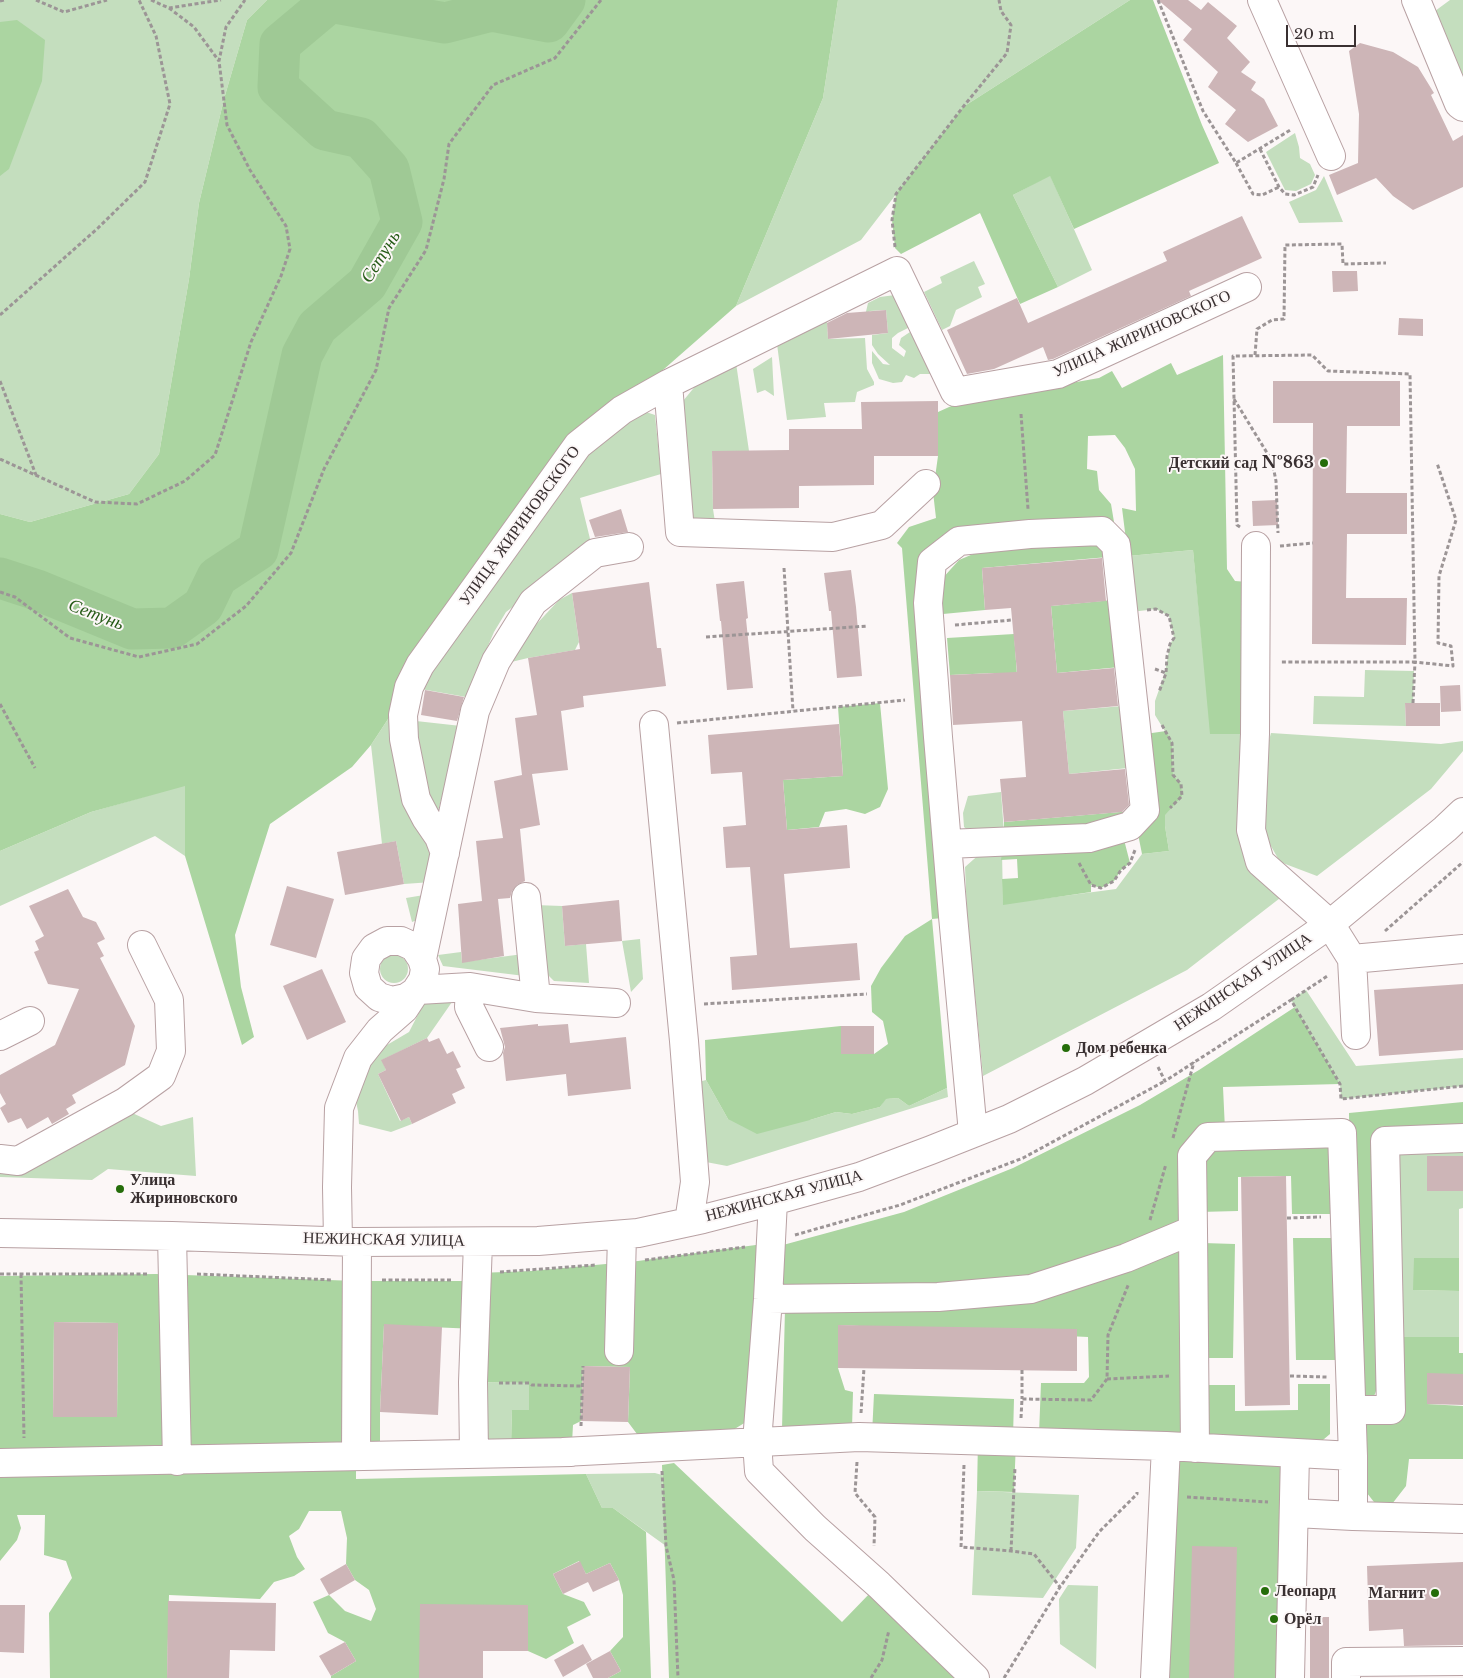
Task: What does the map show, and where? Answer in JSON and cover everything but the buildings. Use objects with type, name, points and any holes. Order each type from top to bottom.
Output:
[{"type":"street","points":[[1262,0],[1323,163]]},
{"type":"street","points":[[1422,2],[1459,104],[1463,107]]},
{"type":"street","name":"УЛИЦА ЖИРИНОВСКОГО","points":[[445,853],[439,837],[416,799],[404,739],[403,714],[409,687],[420,665],[578,445],[622,410],[668,384],[897,271],[955,392],[1058,374],[1247,288]]},
{"type":"street","points":[[668,384],[680,532],[833,537],[882,525],[926,484]]},
{"type":"street","points":[[947,844],[1089,838],[1130,826],[1145,810],[1116,545],[1102,531],[1030,534],[959,541],[932,562],[928,603],[947,844],[973,1133]]},
{"type":"street","points":[[1268,546],[1255,662],[1251,830],[1260,862],[1330,924],[1352,959],[1356,1035]]},
{"type":"street","points":[[422,959],[475,711],[496,661],[533,602],[595,553],[629,547]]},
{"type":"street","points":[[654,725],[696,1182],[689,1222]]},
{"type":"street","name":"НЕЖИНСКАЯ УЛИЦА","points":[[0,1233],[348,1241],[538,1241],[622,1235],[689,1222],[859,1177],[1009,1119],[1085,1081],[1218,1003],[1330,924],[1463,812]]},
{"type":"street","points":[[526,897],[536,998]]},
{"type":"street","points":[[356,1456],[348,1241],[337,1187],[339,1108],[358,1058],[380,1030],[404,1009],[418,990],[423,980],[425,969],[422,959],[414,947],[401,941],[387,941],[374,948],[366,959],[364,973],[368,987],[379,997],[392,1001],[406,998],[418,990],[470,987],[536,998],[616,1003]]},
{"type":"street","points":[[0,1159],[18,1161],[125,1102],[161,1076],[172,1051],[169,1000],[142,945]]},
{"type":"street","points":[[1352,959],[1463,949]]},
{"type":"street","points":[[470,987],[469,1007],[489,1047]]},
{"type":"street","points":[[0,1036],[30,1021]]},
{"type":"street","points":[[1195,1448],[1192,1156],[1208,1137],[1342,1134],[1353,1410],[1353,1516]]},
{"type":"street","points":[[1353,1410],[1391,1410],[1385,1140],[1463,1138]]},
{"type":"street","points":[[772,1201],[768,1299],[757,1442],[759,1471],[815,1528],[895,1600],[976,1678]]},
{"type":"street","points":[[768,1299],[938,1297],[1031,1289],[1126,1258],[1193,1230]]},
{"type":"street","points":[[619,1351],[622,1235]]},
{"type":"street","points":[[172,1236],[177,1460]]},
{"type":"street","points":[[474,1453],[473,1382],[478,1242]]},
{"type":"street","points":[[12,1464],[571,1452],[859,1437],[1166,1446],[1353,1456]]},
{"type":"street","points":[[1155,1678],[1166,1446]]},
{"type":"street","points":[[1290,1678],[1295,1454]]},
{"type":"street","points":[[1294,1508],[1353,1516],[1463,1519]]},
{"type":"street","points":[[1346,1678],[1346,1662],[1463,1661]]},
{"type":"path","points":[[0,1],[4,0]]},
{"type":"path","points":[[36,0],[64,12],[107,0]]},
{"type":"path","points":[[0,315],[98,228],[146,182],[170,104],[156,36],[139,0]]},
{"type":"path","points":[[151,0],[169,8],[194,27],[218,62]]},
{"type":"path","points":[[169,8],[221,0]]},
{"type":"path","points":[[0,459],[95,502],[137,504],[185,481],[215,455],[251,342],[281,276],[290,249],[286,226],[250,170],[226,125],[218,62],[226,27],[245,0]]},
{"type":"path","points":[[0,592],[15,597],[70,638],[139,657],[197,644],[246,606],[291,553],[324,469],[376,370],[389,308],[426,250],[444,179],[449,144],[493,85],[555,58],[601,0]]},
{"type":"path","points":[[897,271],[900,264],[895,248],[892,220],[896,194],[1007,53],[1011,25],[1001,11],[999,0]]},
{"type":"path","points":[[1158,0],[1203,111],[1253,194],[1262,195],[1279,186]]},
{"type":"path","points":[[1236,163],[1296,126]]},
{"type":"path","points":[[1260,149],[1285,194],[1294,195],[1313,187],[1323,163]]},
{"type":"path","points":[[1256,355],[1257,329],[1272,320],[1284,318],[1285,245],[1342,244],[1343,264],[1386,263]]},
{"type":"path","points":[[1313,543],[1268,546],[1237,524],[1233,356],[1312,355],[1328,370],[1410,374],[1415,662],[1413,703]]},
{"type":"path","points":[[0,380],[36,475]]},
{"type":"path","points":[[1234,399],[1272,461],[1276,481],[1268,546]]},
{"type":"path","points":[[1021,414],[1030,534]]},
{"type":"path","points":[[1255,662],[1415,662],[1452,666],[1452,646],[1438,643],[1439,576],[1456,520],[1437,463]]},
{"type":"path","points":[[784,568],[793,711]]},
{"type":"path","points":[[1124,613],[1156,609],[1169,616],[1174,638],[1170,644],[1167,656],[1166,673],[1157,695]]},
{"type":"path","points":[[930,627],[1012,620]]},
{"type":"path","points":[[706,638],[868,626]]},
{"type":"path","points":[[654,725],[905,700]]},
{"type":"path","points":[[0,704],[35,768]]},
{"type":"path","points":[[1160,723],[1172,743],[1173,775],[1181,784],[1182,796],[1165,814]]},
{"type":"path","points":[[1064,839],[1091,885],[1101,888],[1114,881],[1121,870],[1130,863],[1136,851],[1130,826]]},
{"type":"path","points":[[681,1006],[867,994]]},
{"type":"path","points":[[1147,1044],[1164,1081],[1291,1000],[1340,1084],[1341,1099],[1463,1086]]},
{"type":"path","points":[[1287,1218],[1345,1217]]},
{"type":"path","points":[[12,1464],[21,1274]]},
{"type":"path","points":[[571,1452],[582,1386],[583,1366]]},
{"type":"path","points":[[864,1368],[855,1493],[875,1517],[872,1579]]},
{"type":"path","points":[[1022,1370],[1022,1400]]},
{"type":"path","points":[[1107,1379],[1194,1375]]},
{"type":"path","points":[[1290,1376],[1351,1378]]},
{"type":"path","points":[[473,1382],[582,1386]]},
{"type":"path","points":[[965,1440],[961,1547],[1034,1554],[1060,1587]]},
{"type":"path","points":[[1011,1551],[1016,1441]]},
{"type":"path","points":[[661,1448],[666,1546],[674,1580],[678,1678]]},
{"type":"path","points":[[1004,1678],[1060,1587],[1099,1532],[1137,1494],[1137,1484]]},
{"type":"path","points":[[1137,1494],[1294,1508]]},
{"type":"path","points":[[871,1678],[882,1660],[895,1600]]},
{"type":"green space","points":[[0,0],[267,0],[247,20],[224,99],[199,203],[189,279],[159,454],[129,494],[30,522],[0,514]]},
{"type":"green space","points":[[267,0],[838,0],[823,98],[736,306],[623,405],[409,687],[371,745],[352,767],[270,824],[235,935],[241,987],[254,1037],[242,1045],[185,856],[185,786],[91,812],[0,851],[0,514],[30,522],[129,494],[159,454],[189,279],[199,203],[224,99],[247,20]]},
{"type":"green space","points":[[838,0],[1130,0],[963,107],[861,240],[736,306],[823,98]]},
{"type":"green space","points":[[1130,0],[1153,0],[1219,163],[1074,229],[1050,176],[1013,195],[1058,287],[1020,304],[980,213],[901,254],[895,248],[892,220],[896,194],[963,107]]},
{"type":"green space","points":[[1450,0],[1463,0],[1463,76],[1435,11]]},
{"type":"green space","points":[[17,20],[45,40],[42,81],[9,169],[0,176],[0,22]]},
{"type":"green space","points":[[1295,133],[1300,158],[1310,164],[1315,175],[1311,184],[1296,191],[1285,190],[1266,152]]},
{"type":"green space","points":[[1050,175],[1092,270],[1058,287],[1013,195]]},
{"type":"green space","points":[[1324,176],[1343,222],[1299,223],[1289,202],[1316,190]]},
{"type":"green space","points":[[974,261],[985,284],[978,287],[982,297],[956,310],[950,326],[942,330],[924,292],[942,283],[940,277]]},
{"type":"green space","points":[[895,295],[914,325],[892,338],[892,348],[904,357],[906,351],[899,345],[901,338],[916,328],[937,374],[920,374],[914,378],[906,375],[902,382],[893,383],[879,379],[872,363],[872,351],[883,364],[890,365],[878,354],[872,345],[872,335],[888,333],[886,310],[870,311],[865,316],[868,303],[880,297]]},
{"type":"green space","points":[[827,321],[828,339],[865,338],[867,369],[874,385],[857,392],[855,402],[824,403],[826,417],[787,420],[777,344]]},
{"type":"green space","points":[[1223,355],[1227,569],[1235,581],[1248,582],[1242,734],[1210,734],[1193,550],[1128,556],[1122,508],[1136,511],[1135,469],[1125,448],[1115,435],[1088,436],[1087,469],[1097,471],[1099,490],[1111,504],[1114,522],[1030,526],[929,552],[943,918],[932,919],[902,548],[897,543],[909,527],[936,518],[933,492],[938,456],[938,412],[958,403],[1099,378],[1112,371],[1122,388],[1171,363],[1177,375]]},
{"type":"green space","points":[[772,357],[774,396],[765,390],[757,393],[753,369]]},
{"type":"green space","points":[[736,363],[749,451],[712,452],[715,522],[696,523],[687,511],[678,407],[697,384]]},
{"type":"green space","points":[[640,410],[655,415],[661,474],[580,498],[592,547],[506,612],[494,632],[466,697],[421,689],[423,675],[581,455]]},
{"type":"green space","points":[[1099,541],[1108,557],[982,568],[985,610],[943,614],[941,580],[959,560],[992,546]]},
{"type":"green space","points":[[1193,550],[1211,733],[1242,734],[1241,845],[1284,895],[1187,970],[983,1076],[967,915],[965,867],[982,852],[1002,851],[1003,904],[1116,889],[1142,854],[1169,851],[1165,814],[1173,804],[1181,784],[1173,775],[1172,743],[1155,715],[1155,701],[1165,673],[1170,644],[1174,638],[1169,616],[1156,609],[1123,613],[1128,556]]},
{"type":"green space","points":[[572,593],[579,642],[575,650],[507,663],[530,631],[559,600]]},
{"type":"green space","points":[[1112,600],[1120,667],[1057,673],[1051,606]]},
{"type":"green space","points":[[1014,634],[1019,702],[995,673],[950,675],[947,638]]},
{"type":"green space","points":[[1365,670],[1414,671],[1413,703],[1405,704],[1406,726],[1313,724],[1314,696],[1364,697]]},
{"type":"green space","points":[[880,703],[888,789],[880,807],[865,814],[846,809],[825,812],[819,827],[787,830],[783,780],[843,776],[838,707]]},
{"type":"green space","points":[[1123,706],[1128,768],[1069,774],[1063,711]]},
{"type":"green space","points":[[392,713],[432,849],[432,882],[404,884],[396,841],[382,844],[371,745]]},
{"type":"green space","points":[[416,721],[461,726],[437,815],[432,810],[414,732]]},
{"type":"green space","points":[[1166,731],[1172,743],[1173,775],[1181,784],[1182,796],[1165,815],[1169,851],[1142,854],[1137,829],[1145,734]]},
{"type":"green space","points":[[1271,733],[1441,744],[1463,741],[1463,751],[1431,789],[1317,876],[1280,862],[1263,832],[1268,744]]},
{"type":"green space","points":[[185,785],[185,856],[155,836],[0,906],[0,851],[91,812]]},
{"type":"green space","points":[[1001,792],[1004,833],[971,833],[964,827],[963,813],[968,796]]},
{"type":"green space","points":[[1132,811],[1106,826],[1004,833],[1004,822]]},
{"type":"green space","points":[[1121,828],[1130,863],[1121,870],[1114,881],[1101,888],[1091,885],[1091,892],[1003,905],[1002,879],[1018,878],[1017,859],[1001,860],[1002,852]]},
{"type":"green space","points":[[430,894],[425,917],[412,922],[406,898]]},
{"type":"green space","points":[[535,905],[562,906],[565,946],[586,944],[589,983],[554,981],[543,970]]},
{"type":"green space","points":[[932,919],[947,1088],[909,1106],[898,1098],[886,1099],[880,1107],[852,1114],[836,1112],[757,1134],[728,1119],[706,1080],[705,1040],[841,1026],[841,1054],[874,1054],[888,1044],[883,1021],[872,1012],[871,986],[881,968],[905,936]]},
{"type":"green space","points":[[640,939],[643,979],[631,992],[622,941]]},
{"type":"green space","points":[[461,952],[462,962],[531,953],[533,977],[443,966],[438,955]]},
{"type":"green space","points":[[394,955],[404,959],[408,969],[404,979],[394,983],[384,979],[380,969],[384,959]]},
{"type":"green space","points":[[1306,990],[1356,1066],[1463,1058],[1463,1086],[1341,1099],[1340,1084],[1291,1000]]},
{"type":"green space","points":[[425,1001],[452,1002],[427,1038],[382,1060],[386,1070],[378,1074],[400,1121],[409,1117],[412,1124],[391,1132],[359,1124],[355,1097],[370,1055],[409,1032]]},
{"type":"green space","points":[[1295,1007],[1340,1084],[1223,1087],[1225,1130],[1204,1132],[1186,1228],[1032,1285],[779,1293],[783,1245],[904,1212],[1013,1168],[1140,1105],[1199,1070]]},
{"type":"green space","points":[[706,1080],[728,1119],[810,1120],[836,1112],[852,1114],[880,1107],[885,1099],[898,1098],[909,1106],[947,1088],[948,1097],[727,1166],[706,1162],[698,1082]]},
{"type":"green space","points":[[1463,1102],[1463,1124],[1385,1128],[1376,1391],[1369,1410],[1353,1410],[1349,1113]]},
{"type":"green space","points":[[130,1112],[161,1126],[193,1117],[196,1176],[108,1169],[92,1180],[0,1177],[0,1168]]},
{"type":"green space","points":[[1463,1138],[1463,1156],[1427,1156],[1427,1191],[1463,1191],[1463,1208],[1459,1209],[1459,1258],[1414,1258],[1414,1290],[1459,1291],[1459,1337],[1396,1337],[1394,1140]]},
{"type":"green space","points":[[1329,1139],[1338,1214],[1292,1214],[1291,1176],[1238,1177],[1238,1211],[1199,1212],[1198,1157],[1215,1144]]},
{"type":"green space","points":[[1293,1238],[1338,1238],[1341,1360],[1296,1360]]},
{"type":"green space","points":[[1187,1242],[1188,1439],[1039,1434],[1041,1383],[1084,1383],[1089,1377],[1088,1337],[839,1325],[838,1368],[845,1390],[853,1392],[852,1429],[782,1429],[785,1309],[937,1308]]},
{"type":"green space","points":[[1203,1243],[1235,1244],[1233,1358],[1202,1358]]},
{"type":"green space","points":[[763,1244],[746,1422],[728,1433],[637,1434],[628,1422],[630,1367],[583,1366],[581,1421],[573,1425],[572,1443],[511,1445],[512,1410],[529,1410],[529,1383],[473,1382],[476,1329],[384,1325],[380,1455],[356,1456],[356,1479],[586,1474],[602,1508],[613,1508],[646,1532],[651,1678],[608,1678],[621,1671],[610,1651],[623,1637],[623,1595],[619,1580],[610,1563],[586,1574],[579,1561],[553,1574],[563,1594],[584,1602],[591,1615],[567,1627],[574,1643],[546,1659],[528,1651],[528,1605],[421,1678],[331,1678],[331,1676],[356,1661],[345,1642],[328,1633],[313,1602],[329,1595],[345,1611],[371,1621],[376,1609],[369,1590],[355,1580],[346,1564],[347,1538],[341,1511],[309,1511],[299,1529],[289,1536],[297,1557],[305,1569],[294,1576],[274,1582],[260,1599],[169,1595],[167,1678],[50,1678],[49,1613],[72,1578],[66,1561],[44,1555],[45,1515],[17,1515],[21,1528],[17,1540],[0,1561],[0,1276],[156,1274],[357,1281],[477,1281],[478,1273],[531,1271],[638,1261]],"holes":[[[54,1322],[118,1323],[117,1417],[53,1417]]]},
{"type":"green space","points":[[1414,1258],[1459,1258],[1459,1291],[1413,1290]]},
{"type":"green space","points":[[1396,1337],[1459,1337],[1459,1353],[1463,1353],[1463,1374],[1427,1374],[1427,1404],[1463,1406],[1463,1459],[1409,1459],[1406,1486],[1392,1504],[1374,1502],[1363,1488],[1362,1425],[1374,1413]]},
{"type":"green space","points":[[473,1382],[529,1383],[529,1410],[512,1410],[511,1445],[474,1445]]},
{"type":"green space","points":[[1298,1384],[1330,1384],[1330,1434],[1317,1445],[1212,1445],[1200,1430],[1200,1385],[1235,1385],[1235,1411],[1298,1410]]},
{"type":"green space","points":[[874,1394],[1014,1399],[1013,1437],[872,1434]]},
{"type":"green space","points":[[978,1440],[1016,1441],[1014,1492],[977,1491]]},
{"type":"green space","points":[[1166,1446],[1295,1454],[1290,1678],[1155,1678]]},
{"type":"green space","points":[[674,1463],[842,1622],[873,1590],[966,1678],[669,1678],[662,1465]]},
{"type":"green space","points":[[655,1473],[662,1475],[666,1546],[613,1508],[602,1508],[586,1474]]},
{"type":"green space","points":[[977,1491],[1079,1495],[1076,1548],[1043,1598],[972,1595]]},
{"type":"green space","points":[[1068,1585],[1098,1586],[1096,1669],[1060,1644],[1059,1599]]},
{"type":"waterway","name":"Сетунь","points":[[0,578],[37,590],[132,629],[172,628],[203,606],[217,577],[258,550],[302,355],[317,327],[367,284],[402,222],[389,169],[361,138],[325,130],[278,87],[280,44],[330,2],[445,23],[492,11],[549,22],[565,0]]},
{"type":"place","name":"Детский сад №863","points":[[1324,463]]},
{"type":"place","name":"Дом ребенка","points":[[1066,1048]]},
{"type":"place","name":"Улица Жириновского","points":[[120,1189]]},
{"type":"place","name":"Леопард","points":[[1265,1591]]},
{"type":"place","name":"Магнит","points":[[1435,1593]]},
{"type":"place","name":"Орёл","points":[[1274,1619]]}]
